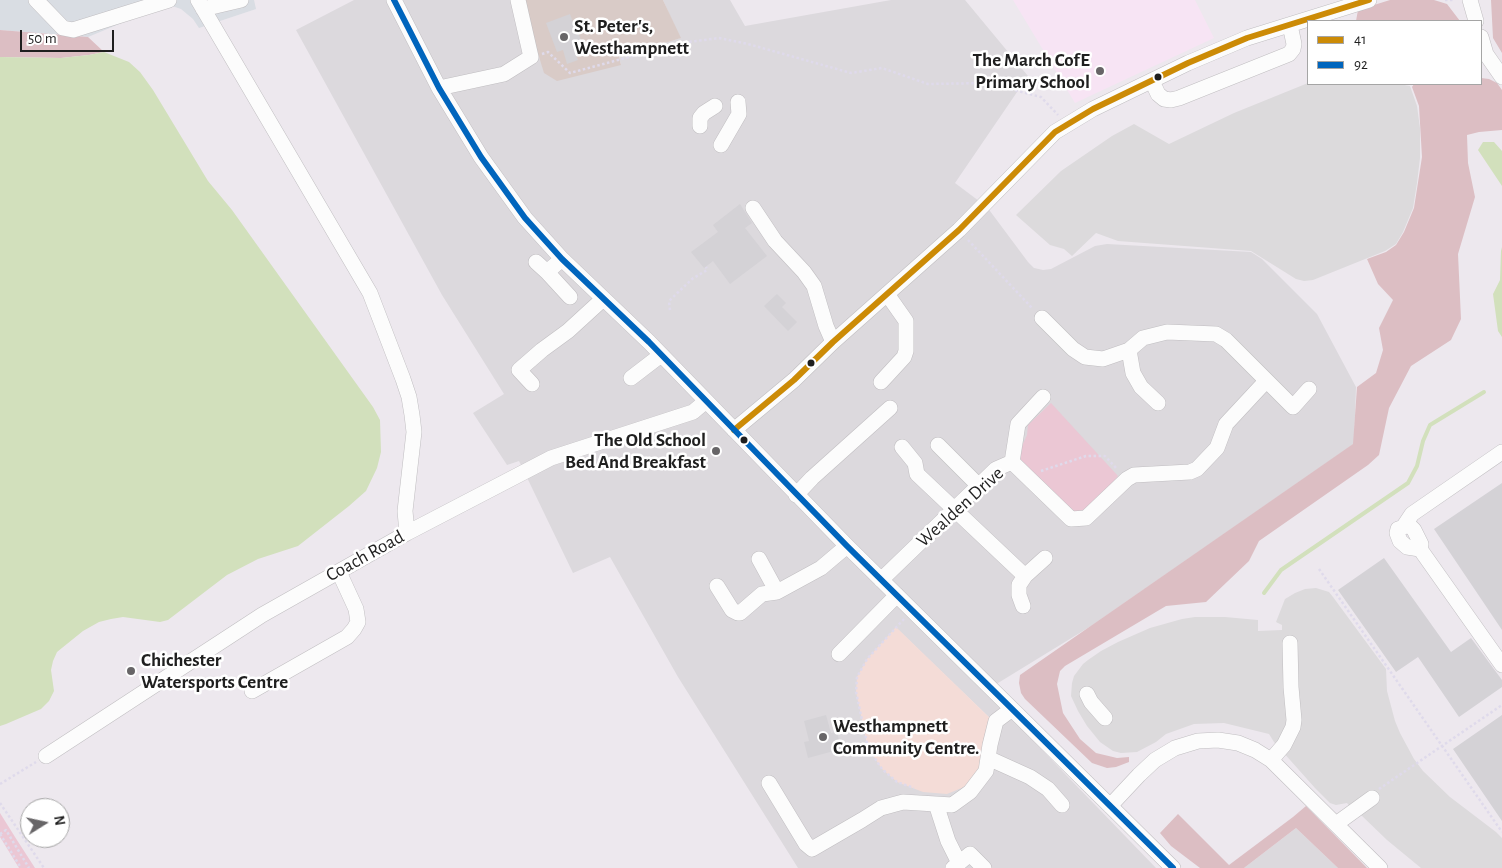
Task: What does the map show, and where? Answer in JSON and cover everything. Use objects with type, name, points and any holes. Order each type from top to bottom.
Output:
[{"type":"street","points":[[36,0],[63,28],[73,30],[169,0]]},
{"type":"street","points":[[241,0],[200,4],[370,293],[409,397],[414,432],[405,511],[407,533]]},
{"type":"street","points":[[394,0],[439,88],[462,128],[525,218],[562,259],[661,355],[796,495],[1173,868]]},
{"type":"street","points":[[439,88],[504,74],[531,57],[518,0]]},
{"type":"street","points":[[734,430],[794,380],[833,342],[959,230],[1054,132],[1093,110],[1188,63],[1247,38],[1369,0]]},
{"type":"street","points":[[1470,0],[1476,20]]},
{"type":"street","points":[[1152,81],[1158,94],[1164,99],[1171,100],[1289,54],[1294,44],[1290,25]]},
{"type":"street","points":[[1482,40],[1486,54],[1502,77]]},
{"type":"street","points":[[721,145],[739,114],[738,102]]},
{"type":"street","points":[[700,126],[700,118],[715,106]]},
{"type":"street","points":[[753,208],[775,241],[804,272],[814,286],[833,342]]},
{"type":"street","points":[[562,259],[541,267],[570,297]]},
{"type":"street","points":[[881,382],[904,357],[906,352],[906,321],[887,294]]},
{"type":"street","points":[[532,384],[519,370],[542,350],[568,332],[603,299]]},
{"type":"street","points":[[1042,318],[1073,349],[1085,357],[1103,359],[1129,350],[1143,338],[1167,332],[1216,334],[1226,340],[1293,407],[1309,389]]},
{"type":"street","points":[[1129,350],[1133,373],[1140,387],[1158,403]]},
{"type":"street","points":[[631,378],[661,355]]},
{"type":"street","points":[[1127,479],[1134,475],[1190,472],[1197,469],[1217,448],[1226,424],[1266,381]]},
{"type":"street","points":[[1012,462],[1018,424],[1042,397]]},
{"type":"street","name":"Coach Road","points":[[46,756],[262,615],[407,533],[550,458],[693,412],[706,401]]},
{"type":"street","points":[[796,495],[812,478],[890,408]]},
{"type":"street","name":"Wealden Drive","points":[[938,445],[978,485]]},
{"type":"street","points":[[902,447],[915,463],[918,474],[1025,576]]},
{"type":"street","points":[[1501,662],[1420,549],[1407,547],[1400,542],[1397,533],[1398,529],[1404,526],[1412,514],[1502,452]]},
{"type":"street","name":"Wealden Drive","points":[[882,580],[978,485],[996,469],[1012,462],[1071,519],[1086,518],[1127,479]]},
{"type":"street","points":[[717,586],[732,610],[738,613],[770,593],[821,568],[847,546]]},
{"type":"street","points":[[1023,606],[1019,595],[1019,585],[1025,576],[1045,558]]},
{"type":"street","points":[[759,559],[770,593]]},
{"type":"street","points":[[252,691],[347,637],[354,629],[358,622],[356,609],[339,572]]},
{"type":"street","points":[[839,654],[897,595]]},
{"type":"street","points":[[1272,760],[1290,736],[1294,720],[1290,643]]},
{"type":"street","points":[[1087,694],[1091,702],[1105,718]]},
{"type":"street","points":[[769,783],[806,844],[812,849],[880,808],[903,802],[952,805],[970,792],[986,771],[996,721],[1012,709]]},
{"type":"street","points":[[1110,806],[1155,760],[1175,748],[1198,741],[1218,740],[1238,743],[1272,760],[1380,868]]},
{"type":"street","points":[[988,758],[1030,777],[1048,789],[1062,805]]},
{"type":"street","points":[[1336,824],[1375,794]]},
{"type":"street","points":[[936,804],[948,841],[961,861],[984,868]]},
{"type":"path","points":[[1445,0],[1455,0]]},
{"type":"path","points":[[531,57],[548,52],[570,73],[681,43],[719,38],[748,44],[851,74],[882,68],[928,84],[987,83],[1041,97],[1067,124]]},
{"type":"path","points":[[959,230],[1042,318]]},
{"type":"path","points":[[670,310],[668,301],[692,279],[707,270],[706,267]]},
{"type":"path","points":[[1028,476],[1058,464],[1086,456],[1105,456],[1127,479]]},
{"type":"path","points":[[1319,569],[1502,832]]},
{"type":"path","points":[[906,617],[868,659],[857,677],[856,692],[868,748],[882,769],[897,782],[915,788]]},
{"type":"path","points":[[1375,794],[1502,705]]},
{"type":"path","points":[[0,784],[46,756]]},
{"type":"path","points":[[0,803],[44,868]]},
{"type":"path","points":[[21,868],[0,834],[6,830],[29,868]]},
{"type":"shaded area","points":[[0,0],[254,0],[256,9],[199,28],[193,19],[181,9],[172,6],[160,7],[88,37],[0,30]]},
{"type":"shaded area","points":[[354,0],[523,0],[621,65],[619,57],[680,38],[663,0],[730,0],[745,26],[891,0],[965,0],[1028,76],[955,183],[987,207],[1034,268],[1051,269],[1095,246],[1107,244],[1251,252],[1262,259],[1317,314],[1356,387],[1354,444],[1091,626],[985,691],[1156,868],[798,868],[678,677],[610,557],[573,573],[519,461],[507,465],[473,413],[504,394],[442,295],[296,30]],"holes":[[[896,628],[993,721],[868,748],[863,721]]]},
{"type":"shaded area","points":[[524,0],[663,0],[681,38],[619,57],[621,65],[557,81],[544,73],[523,4]]},
{"type":"shaded area","name":"The March CofE Primary School","points":[[1013,0],[1195,0],[1214,38],[1075,103]]},
{"type":"shaded area","points":[[1390,0],[1434,0],[1447,4],[1459,20],[1356,20],[1358,10]]},
{"type":"shaded area","points":[[1491,0],[1502,0],[1502,53],[1493,38]]},
{"type":"shaded area","points":[[0,30],[88,37],[104,52],[61,58],[0,57]]},
{"type":"shaded area","points":[[104,52],[129,62],[140,72],[153,90],[208,181],[232,210],[373,407],[380,420],[381,452],[377,468],[366,491],[298,546],[258,559],[227,575],[168,620],[160,622],[123,617],[99,622],[83,631],[57,652],[51,670],[54,691],[49,701],[41,709],[0,726],[0,57],[61,58]]},
{"type":"shaded area","points":[[1482,78],[1497,83],[1502,90],[1502,130],[1467,135],[1468,163],[1475,197],[1458,254],[1461,319],[1451,340],[1411,366],[1389,408],[1379,455],[1368,465],[1259,541],[1249,561],[1206,602],[1166,606],[1065,666],[1060,671],[1057,684],[1063,713],[1080,739],[1096,753],[1117,758],[1129,757],[1129,762],[1116,767],[1107,768],[1092,763],[1025,699],[1021,693],[1020,675],[1353,444],[1357,387],[1376,373],[1383,350],[1379,328],[1393,300],[1378,284],[1367,259],[1386,252],[1396,245],[1404,232],[1414,208],[1422,157],[1419,106],[1412,87],[1413,85],[1482,85]]},
{"type":"shaded area","points":[[1307,83],[1307,85],[1410,86],[1417,106],[1420,128],[1420,158],[1413,208],[1396,244],[1385,251],[1313,280],[1304,281],[1296,279],[1251,251],[1118,241],[1096,233],[1072,256],[1064,249],[1050,245],[1016,215],[1061,171],[1112,136],[1134,124],[1169,144],[1234,113]]},
{"type":"shaded area","points":[[1483,142],[1494,142],[1502,151],[1502,186],[1478,150]]},
{"type":"shaded area","points":[[1502,247],[1502,337],[1498,331],[1493,294],[1500,280]]},
{"type":"shaded area","points":[[1051,403],[1118,476],[1091,509],[1075,512],[1021,464],[1018,455],[1027,435],[1028,425]]},
{"type":"shaded area","points":[[1316,588],[1329,592],[1386,669],[1387,691],[1395,721],[1414,759],[1423,771],[1450,797],[1502,838],[1502,868],[1421,868],[1387,840],[1361,815],[1358,817],[1347,803],[1336,805],[1330,803],[1274,742],[1269,734],[1224,723],[1194,724],[1166,734],[1156,742],[1137,752],[1121,753],[1113,751],[1100,742],[1078,711],[1071,696],[1074,676],[1088,660],[1118,642],[1150,628],[1195,617],[1258,620],[1258,631],[1282,630],[1282,625],[1276,622],[1285,599],[1305,589]]},
{"type":"shaded area","points":[[896,627],[993,721],[983,764],[975,777],[964,787],[947,794],[923,792],[897,782],[882,769],[868,748],[856,692],[857,677],[867,659]]},
{"type":"shaded area","points":[[1306,806],[1367,868],[1338,868],[1296,828],[1244,868],[1200,868],[1171,846],[1160,833],[1178,814],[1229,865]]},
{"type":"shaded area","points":[[0,813],[20,844],[20,848],[22,848],[35,868],[19,868],[0,837]]},
{"type":"shaded area","points":[[1296,828],[1338,868],[1244,868]]},
{"type":"building","name":"St. Peter's, Westhampnett","points":[[570,14],[573,22],[581,19],[584,29],[578,32],[582,43],[576,45],[579,54],[576,55],[578,60],[567,64],[563,50],[557,52],[546,23]]},
{"type":"building","points":[[740,204],[752,223],[745,228],[767,256],[730,284],[713,261],[704,268],[691,252],[718,232],[713,225]]},
{"type":"building","points":[[777,294],[786,303],[782,307],[797,322],[788,331],[764,306]]},
{"type":"building","points":[[1502,483],[1502,630],[1434,529]]},
{"type":"building","points":[[1384,558],[1451,652],[1471,638],[1502,680],[1502,687],[1459,717],[1418,657],[1396,672],[1338,590]]},
{"type":"building","name":"Westhampnett Community Centre.","points":[[826,715],[831,733],[837,732],[841,749],[808,758],[804,742],[809,741],[804,721]]},
{"type":"building","points":[[1502,715],[1502,821],[1453,749]]},
{"type":"waterway","points":[[1264,593],[1281,570],[1408,483],[1417,466],[1423,441],[1430,425],[1484,392]]},
{"type":"transit line","name":"92","points":[[394,0],[439,88],[481,157],[525,218],[562,259],[649,342],[847,546],[1173,868]]},
{"type":"transit line","name":"41","points":[[734,430],[794,380],[833,342],[959,230],[1055,132],[1093,109],[1188,63],[1247,38],[1369,0]]},
{"type":"place","name":"St. Peter's, Westhampnett","points":[[564,37]]},
{"type":"place","name":"The March CofE Primary School","points":[[1100,71]]},
{"type":"place","name":"The Old School Bed And Breakfast","points":[[716,451]]},
{"type":"place","name":"Chichester Watersports Centre","points":[[131,671]]},
{"type":"place","name":"Westhampnett Community Centre.","points":[[823,737]]}]
